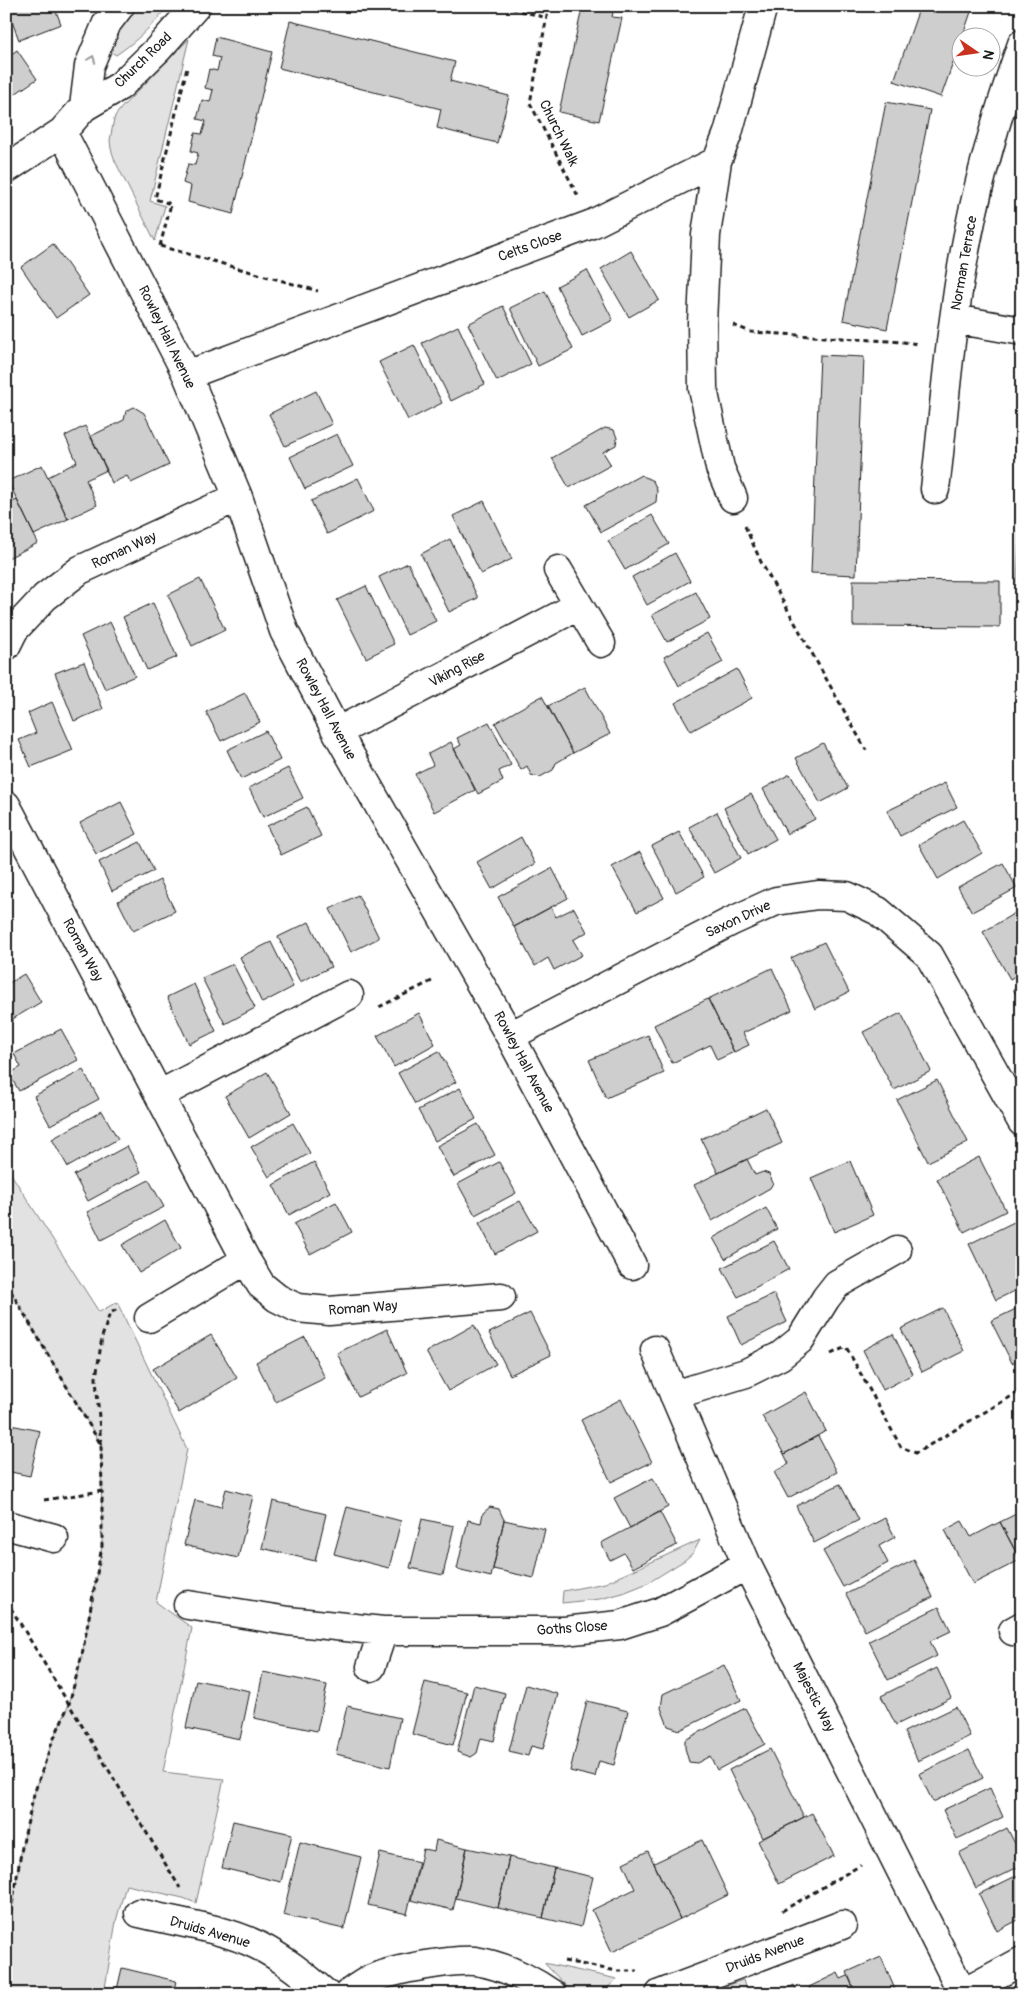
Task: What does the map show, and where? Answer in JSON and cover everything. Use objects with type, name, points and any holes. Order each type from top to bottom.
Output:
[{"type":"street","points":[[84,107],[89,66],[107,23],[120,6]]},
{"type":"street","name":"Church Road","points":[[6,170],[62,132],[84,107],[120,86],[158,49],[196,6]]},
{"type":"street","points":[[733,498],[720,468],[704,389],[703,313],[706,234],[717,161],[728,133],[763,6]]},
{"type":"street","name":"Norman Terrace","points":[[936,489],[954,319],[974,205],[1001,103],[1022,44]]},
{"type":"street","name":"Rowley Hall Avenue","points":[[62,132],[186,375],[238,497],[284,631],[337,732],[510,1036],[632,1265]]},
{"type":"street","name":"Celts Close","points":[[186,375],[592,224],[717,161]]},
{"type":"street","points":[[954,319],[1022,331]]},
{"type":"street","name":"Roman Way","points":[[6,646],[14,630],[45,597],[80,570],[238,497]]},
{"type":"street","points":[[558,570],[600,643]]},
{"type":"street","name":"Viking Rise","points":[[337,732],[578,606]]},
{"type":"street","name":"Roman Way","points":[[6,805],[246,1260],[262,1285],[277,1298],[297,1308],[329,1311],[501,1297]]},
{"type":"street","name":"Saxon Drive","points":[[510,1036],[730,922],[776,901],[818,895],[848,896],[878,911],[929,955],[1022,1122]]},
{"type":"street","points":[[159,1094],[349,995]]},
{"type":"street","points":[[674,1395],[746,1373],[780,1356],[800,1340],[837,1284],[898,1250]]},
{"type":"street","points":[[149,1318],[246,1260]]},
{"type":"street","name":"Majestic Way","points":[[655,1350],[747,1564],[963,1993]]},
{"type":"street","points":[[6,1525],[54,1538]]},
{"type":"street","name":"Goths Close","points":[[188,1605],[288,1621],[384,1631],[564,1631],[620,1624],[660,1612],[747,1564]]},
{"type":"street","points":[[371,1667],[384,1631]]},
{"type":"street","name":"Druids Avenue","points":[[138,1913],[213,1930],[255,1944],[283,1960],[326,1994]]},
{"type":"street","name":"Druids Avenue","points":[[660,1994],[842,1925]]},
{"type":"street","points":[[348,1994],[372,1978],[397,1971],[448,1962],[474,1961],[499,1967],[552,1994]]},
{"type":"street","points":[[963,1993],[1022,1961]]},
{"type":"path","points":[[503,6],[547,18]]},
{"type":"path","name":"Church Walk","points":[[549,6],[530,103],[592,224]]},
{"type":"path","points":[[160,246],[171,204],[155,199],[188,61]]},
{"type":"path","points":[[155,245],[321,292]]},
{"type":"path","points":[[703,313],[750,332],[903,342]]},
{"type":"path","points":[[733,498],[761,562],[866,750]]},
{"type":"path","points":[[6,1283],[101,1446]]},
{"type":"path","points":[[6,1940],[22,1847],[34,1794],[51,1745],[69,1704],[82,1655],[102,1546],[101,1446],[96,1378],[102,1337],[110,1313],[126,1304]]},
{"type":"path","points":[[830,1354],[846,1347],[901,1447],[916,1454],[1022,1390]]},
{"type":"path","points":[[39,1501],[102,1491]]},
{"type":"path","points":[[6,1600],[181,1890]]},
{"type":"path","points":[[776,1914],[890,1849]]},
{"type":"path","points":[[522,1978],[540,1956],[617,1971],[646,1971]]},
{"type":"shaded area","points":[[133,6],[168,6],[144,33],[116,55],[108,50],[114,28]]},
{"type":"shaded area","points":[[189,39],[150,201],[165,206],[155,241],[115,161],[110,140],[115,116],[122,107]]},
{"type":"shaded area","points":[[6,1166],[99,1312],[117,1302],[187,1449],[156,1602],[192,1628],[163,1772],[224,1779],[196,1903],[183,1898],[126,1885],[116,1921],[104,1994],[6,1994],[6,1940],[22,1847],[34,1794],[51,1745],[69,1704],[82,1655],[102,1546],[101,1445],[6,1283]]},
{"type":"shaded area","points":[[700,1540],[693,1553],[685,1560],[648,1583],[623,1593],[600,1599],[562,1603],[563,1591],[605,1583]]},
{"type":"shaded area","points":[[544,1963],[617,1979],[607,1988],[597,1993],[572,1992]]},
{"type":"shaded area","points":[[743,1980],[747,1993],[745,1994],[700,1994]]},
{"type":"building","points":[[6,6],[54,6],[61,24],[19,40]]},
{"type":"building","points":[[572,6],[614,6],[612,17],[622,18],[599,121],[559,112],[581,13],[571,11]]},
{"type":"building","points":[[920,6],[973,6],[965,28],[950,28],[950,71],[941,97],[894,81]]},
{"type":"building","points":[[290,21],[455,62],[450,81],[509,96],[497,143],[437,128],[441,109],[279,68]]},
{"type":"building","points":[[216,37],[272,52],[233,214],[188,202],[191,186],[183,183],[188,164],[195,165],[198,153],[191,151],[195,133],[202,134],[206,121],[197,119],[202,100],[210,102],[213,90],[205,88],[209,69],[217,71],[220,58],[212,56]]},
{"type":"building","points":[[17,50],[37,79],[6,100],[6,58]]},
{"type":"building","points":[[886,102],[930,110],[887,329],[843,320]]},
{"type":"building","points":[[53,244],[89,295],[56,318],[21,267]]},
{"type":"building","points":[[631,251],[659,300],[629,317],[601,269]]},
{"type":"building","points":[[587,270],[613,320],[582,336],[557,286]]},
{"type":"building","points":[[545,291],[573,349],[538,366],[510,308]]},
{"type":"building","points":[[503,306],[531,364],[497,381],[468,324]]},
{"type":"building","points":[[458,326],[485,384],[451,401],[422,343]]},
{"type":"building","points":[[414,345],[442,403],[408,420],[379,362]]},
{"type":"building","points":[[820,355],[864,357],[856,575],[811,573]]},
{"type":"building","points":[[316,391],[332,424],[285,446],[269,414]]},
{"type":"building","points":[[134,407],[144,413],[169,465],[131,483],[127,476],[112,483],[91,436],[124,420],[126,411]]},
{"type":"building","points":[[85,426],[107,470],[86,480],[97,505],[68,519],[48,477],[77,462],[65,436]]},
{"type":"building","points":[[605,428],[614,430],[617,438],[616,445],[603,452],[611,465],[569,488],[552,458]]},
{"type":"building","points":[[337,434],[353,466],[305,489],[290,457]]},
{"type":"building","points":[[1022,457],[1022,583],[1017,583]]},
{"type":"building","points":[[42,465],[68,519],[34,535],[8,481]]},
{"type":"building","points":[[641,475],[653,481],[657,490],[656,502],[601,532],[586,505]]},
{"type":"building","points":[[358,478],[374,511],[327,534],[311,501]]},
{"type":"building","points":[[17,500],[38,543],[6,559],[6,505]]},
{"type":"building","points":[[484,501],[512,559],[481,574],[453,516]]},
{"type":"building","points":[[652,515],[669,544],[625,570],[608,541]]},
{"type":"building","points":[[450,539],[478,598],[449,612],[421,554]]},
{"type":"building","points":[[675,553],[690,581],[647,605],[632,577]]},
{"type":"building","points":[[408,563],[436,621],[407,635],[379,577]]},
{"type":"building","points":[[200,579],[225,630],[192,646],[168,595]]},
{"type":"building","points":[[853,580],[1000,581],[1000,627],[853,626]]},
{"type":"building","points":[[366,586],[394,644],[366,658],[337,600]]},
{"type":"building","points":[[696,592],[710,619],[667,642],[652,615]]},
{"type":"building","points":[[153,603],[177,657],[147,670],[123,617]]},
{"type":"building","points":[[110,622],[135,676],[105,689],[81,636]]},
{"type":"building","points":[[707,633],[723,662],[679,686],[664,657]]},
{"type":"building","points":[[84,662],[103,709],[74,721],[55,673]]},
{"type":"building","points":[[737,669],[752,698],[691,731],[675,703]]},
{"type":"building","points":[[585,687],[610,734],[573,753],[548,706]]},
{"type":"building","points":[[245,693],[260,722],[221,741],[206,712]]},
{"type":"building","points":[[542,696],[573,753],[556,763],[553,770],[540,777],[531,775],[527,766],[521,770],[495,723]]},
{"type":"building","points":[[52,702],[73,750],[31,767],[19,740],[36,733],[28,713]]},
{"type":"building","points":[[489,722],[511,765],[499,771],[503,781],[478,794],[454,749],[461,745],[457,738]]},
{"type":"building","points":[[266,731],[280,760],[241,779],[227,750]]},
{"type":"building","points":[[451,742],[475,790],[434,812],[415,774],[433,765],[428,754]]},
{"type":"building","points":[[823,743],[848,788],[820,803],[796,758]]},
{"type":"building","points":[[288,768],[303,798],[263,817],[249,788]]},
{"type":"building","points":[[790,774],[815,819],[787,834],[763,789]]},
{"type":"building","points":[[945,783],[957,807],[900,836],[887,811]]},
{"type":"building","points":[[751,794],[776,839],[748,854],[724,808]]},
{"type":"building","points":[[121,802],[137,834],[96,854],[80,823]]},
{"type":"building","points":[[307,807],[321,836],[281,855],[267,826]]},
{"type":"building","points":[[717,812],[741,858],[714,873],[689,827]]},
{"type":"building","points":[[963,820],[982,853],[938,879],[919,845]]},
{"type":"building","points":[[679,832],[704,877],[676,892],[652,846]]},
{"type":"building","points":[[521,837],[535,864],[492,889],[477,862]]},
{"type":"building","points":[[140,842],[154,871],[112,891],[99,862]]},
{"type":"building","points":[[640,852],[664,898],[637,912],[612,867]]},
{"type":"building","points":[[1003,863],[1017,888],[972,912],[958,887]]},
{"type":"building","points":[[552,868],[568,898],[514,927],[498,897]]},
{"type":"building","points":[[160,880],[175,911],[133,931],[118,901]]},
{"type":"building","points":[[358,895],[379,938],[351,952],[330,909]]},
{"type":"building","points":[[551,907],[556,917],[574,908],[587,932],[573,940],[582,955],[554,970],[548,958],[535,966],[514,927]]},
{"type":"building","points":[[1018,911],[1022,917],[1022,972],[1010,979],[983,932]]},
{"type":"building","points":[[309,922],[331,967],[300,982],[278,937]]},
{"type":"building","points":[[271,942],[293,987],[262,1003],[240,957]]},
{"type":"building","points":[[824,942],[849,992],[815,1009],[791,958]]},
{"type":"building","points":[[233,964],[255,1008],[225,1024],[202,978]]},
{"type":"building","points":[[772,968],[792,1010],[743,1033],[749,1045],[734,1052],[708,999]]},
{"type":"building","points":[[24,974],[41,1002],[6,1023],[6,985]]},
{"type":"building","points":[[194,984],[216,1031],[189,1044],[167,997]]},
{"type":"building","points":[[1022,984],[1022,1004],[1013,989]]},
{"type":"building","points":[[708,999],[734,1052],[717,1060],[710,1045],[672,1063],[654,1025]]},
{"type":"building","points":[[419,1013],[435,1044],[394,1067],[377,1036]]},
{"type":"building","points":[[901,1013],[931,1071],[894,1090],[863,1032]]},
{"type":"building","points":[[61,1029],[78,1060],[19,1091],[9,1074],[21,1067],[14,1054]]},
{"type":"building","points":[[648,1035],[664,1073],[606,1098],[589,1060]]},
{"type":"building","points":[[439,1051],[456,1082],[415,1104],[398,1073]]},
{"type":"building","points":[[83,1070],[99,1099],[50,1125],[34,1096]]},
{"type":"building","points":[[267,1072],[291,1113],[249,1138],[225,1096]]},
{"type":"building","points":[[937,1080],[968,1142],[928,1162],[897,1100]]},
{"type":"building","points":[[460,1088],[476,1119],[435,1141],[418,1110]]},
{"type":"building","points":[[766,1108],[782,1143],[718,1173],[701,1139]]},
{"type":"building","points":[[102,1111],[118,1139],[68,1167],[52,1139]]},
{"type":"building","points":[[293,1123],[310,1153],[269,1177],[251,1147]]},
{"type":"building","points":[[478,1124],[495,1155],[454,1177],[437,1146]]},
{"type":"building","points":[[127,1146],[141,1172],[88,1201],[74,1175]]},
{"type":"building","points":[[979,1157],[1006,1211],[964,1232],[937,1179]]},
{"type":"building","points":[[747,1159],[755,1175],[763,1172],[769,1174],[773,1183],[770,1188],[712,1221],[694,1185]]},
{"type":"building","points":[[850,1161],[873,1215],[834,1232],[811,1178]]},
{"type":"building","points":[[314,1162],[330,1192],[289,1215],[273,1185]]},
{"type":"building","points":[[499,1162],[516,1193],[475,1215],[458,1184]]},
{"type":"building","points":[[149,1180],[164,1207],[101,1240],[87,1212]]},
{"type":"building","points":[[520,1201],[537,1231],[495,1254],[479,1223]]},
{"type":"building","points":[[336,1202],[352,1232],[310,1254],[294,1224]]},
{"type":"building","points":[[766,1208],[777,1229],[725,1259],[713,1238]]},
{"type":"building","points":[[165,1220],[181,1248],[139,1273],[122,1245]]},
{"type":"building","points":[[1014,1222],[1022,1238],[1022,1287],[996,1300],[969,1244]]},
{"type":"building","points":[[774,1241],[789,1269],[738,1297],[722,1268]]},
{"type":"building","points":[[774,1294],[787,1322],[741,1345],[728,1316]]},
{"type":"building","points":[[1022,1306],[1022,1358],[1012,1363],[991,1321]]},
{"type":"building","points":[[943,1308],[964,1351],[922,1372],[901,1329]]},
{"type":"building","points":[[530,1313],[551,1355],[510,1375],[489,1333]]},
{"type":"building","points":[[474,1325],[496,1364],[448,1391],[426,1352]]},
{"type":"building","points":[[387,1329],[407,1373],[358,1397],[337,1353]]},
{"type":"building","points":[[893,1334],[913,1374],[883,1390],[863,1350]]},
{"type":"building","points":[[211,1335],[237,1378],[179,1413],[153,1369]]},
{"type":"building","points":[[305,1337],[325,1378],[276,1402],[256,1362]]},
{"type":"building","points":[[806,1392],[826,1431],[784,1454],[762,1416]]},
{"type":"building","points":[[621,1399],[652,1462],[611,1482],[581,1420]]},
{"type":"building","points":[[6,1424],[40,1431],[30,1476],[6,1471]]},
{"type":"building","points":[[818,1436],[837,1472],[788,1498],[774,1472],[789,1464],[784,1454]]},
{"type":"building","points":[[653,1478],[668,1507],[630,1528],[614,1498]]},
{"type":"building","points":[[840,1484],[859,1520],[814,1543],[796,1506]]},
{"type":"building","points":[[226,1489],[253,1496],[238,1558],[184,1545],[195,1500],[221,1507]]},
{"type":"building","points":[[273,1501],[326,1514],[315,1561],[262,1548]]},
{"type":"building","points":[[347,1507],[401,1521],[389,1568],[334,1554]]},
{"type":"building","points":[[490,1507],[499,1509],[504,1520],[491,1577],[457,1569],[468,1520],[481,1523],[483,1513]]},
{"type":"building","points":[[1022,1511],[1022,1559],[1020,1560],[1000,1522]]},
{"type":"building","points":[[660,1512],[677,1545],[633,1568],[624,1553],[610,1560],[601,1543]]},
{"type":"building","points":[[885,1518],[895,1537],[879,1546],[888,1563],[843,1587],[823,1551]]},
{"type":"building","points":[[422,1519],[454,1526],[443,1575],[410,1568]]},
{"type":"building","points":[[504,1520],[545,1529],[534,1578],[493,1569]]},
{"type":"building","points":[[962,1521],[971,1537],[1000,1522],[1020,1560],[973,1584],[945,1530]]},
{"type":"building","points":[[914,1560],[933,1597],[865,1631],[846,1594]]},
{"type":"building","points":[[939,1607],[951,1631],[930,1641],[937,1656],[888,1680],[869,1641]]},
{"type":"building","points":[[724,1665],[741,1700],[680,1730],[668,1726],[661,1708],[663,1694]]},
{"type":"building","points":[[937,1668],[951,1698],[896,1725],[881,1696]]},
{"type":"building","points":[[263,1672],[327,1685],[317,1731],[254,1718]]},
{"type":"building","points":[[196,1680],[250,1691],[240,1739],[186,1728]]},
{"type":"building","points":[[425,1682],[467,1692],[453,1745],[412,1734]]},
{"type":"building","points":[[474,1685],[505,1693],[494,1741],[481,1738],[477,1753],[471,1757],[457,1752]]},
{"type":"building","points":[[526,1685],[558,1694],[543,1749],[531,1746],[528,1756],[509,1751]]},
{"type":"building","points":[[587,1701],[628,1711],[614,1765],[599,1761],[595,1777],[570,1771]]},
{"type":"building","points":[[347,1706],[400,1718],[390,1767],[336,1754]]},
{"type":"building","points":[[956,1707],[970,1736],[918,1761],[904,1732]]},
{"type":"building","points":[[745,1708],[765,1744],[717,1770],[710,1756],[697,1763],[689,1762],[685,1740]]},
{"type":"building","points":[[770,1749],[804,1817],[763,1838],[729,1770]]},
{"type":"building","points":[[969,1750],[983,1778],[933,1802],[919,1774]]},
{"type":"building","points":[[990,1788],[1003,1817],[957,1839],[943,1810]]},
{"type":"building","points":[[812,1813],[834,1856],[779,1884],[758,1841]]},
{"type":"building","points":[[233,1821],[292,1834],[281,1882],[222,1868]]},
{"type":"building","points":[[1007,1828],[1022,1857],[1022,1865],[976,1888],[959,1853]]},
{"type":"building","points":[[436,1840],[467,1848],[453,1910],[411,1900],[423,1849],[434,1851]]},
{"type":"building","points":[[702,1840],[728,1895],[680,1919],[654,1863]]},
{"type":"building","points":[[300,1842],[361,1857],[344,1929],[283,1915]]},
{"type":"building","points":[[467,1848],[509,1857],[498,1908],[456,1898]]},
{"type":"building","points":[[648,1851],[680,1919],[612,1952],[592,1910],[635,1889],[623,1863]]},
{"type":"building","points":[[380,1853],[419,1862],[407,1914],[368,1905]]},
{"type":"building","points":[[509,1857],[554,1868],[543,1918],[498,1908]]},
{"type":"building","points":[[554,1868],[593,1877],[581,1927],[543,1918]]},
{"type":"building","points":[[1022,1873],[1022,1918],[997,1931],[979,1894]]},
{"type":"building","points":[[881,1957],[897,1994],[856,1994],[847,1972]]},
{"type":"building","points":[[122,1968],[176,1981],[173,1994],[116,1994]]},
{"type":"building","points":[[838,1973],[841,1979],[848,1976],[856,1994],[811,1994],[809,1987]]},
{"type":"building","points":[[794,1985],[798,1994],[777,1994]]},
{"type":"building","points":[[200,1987],[228,1994],[199,1994]]}]
